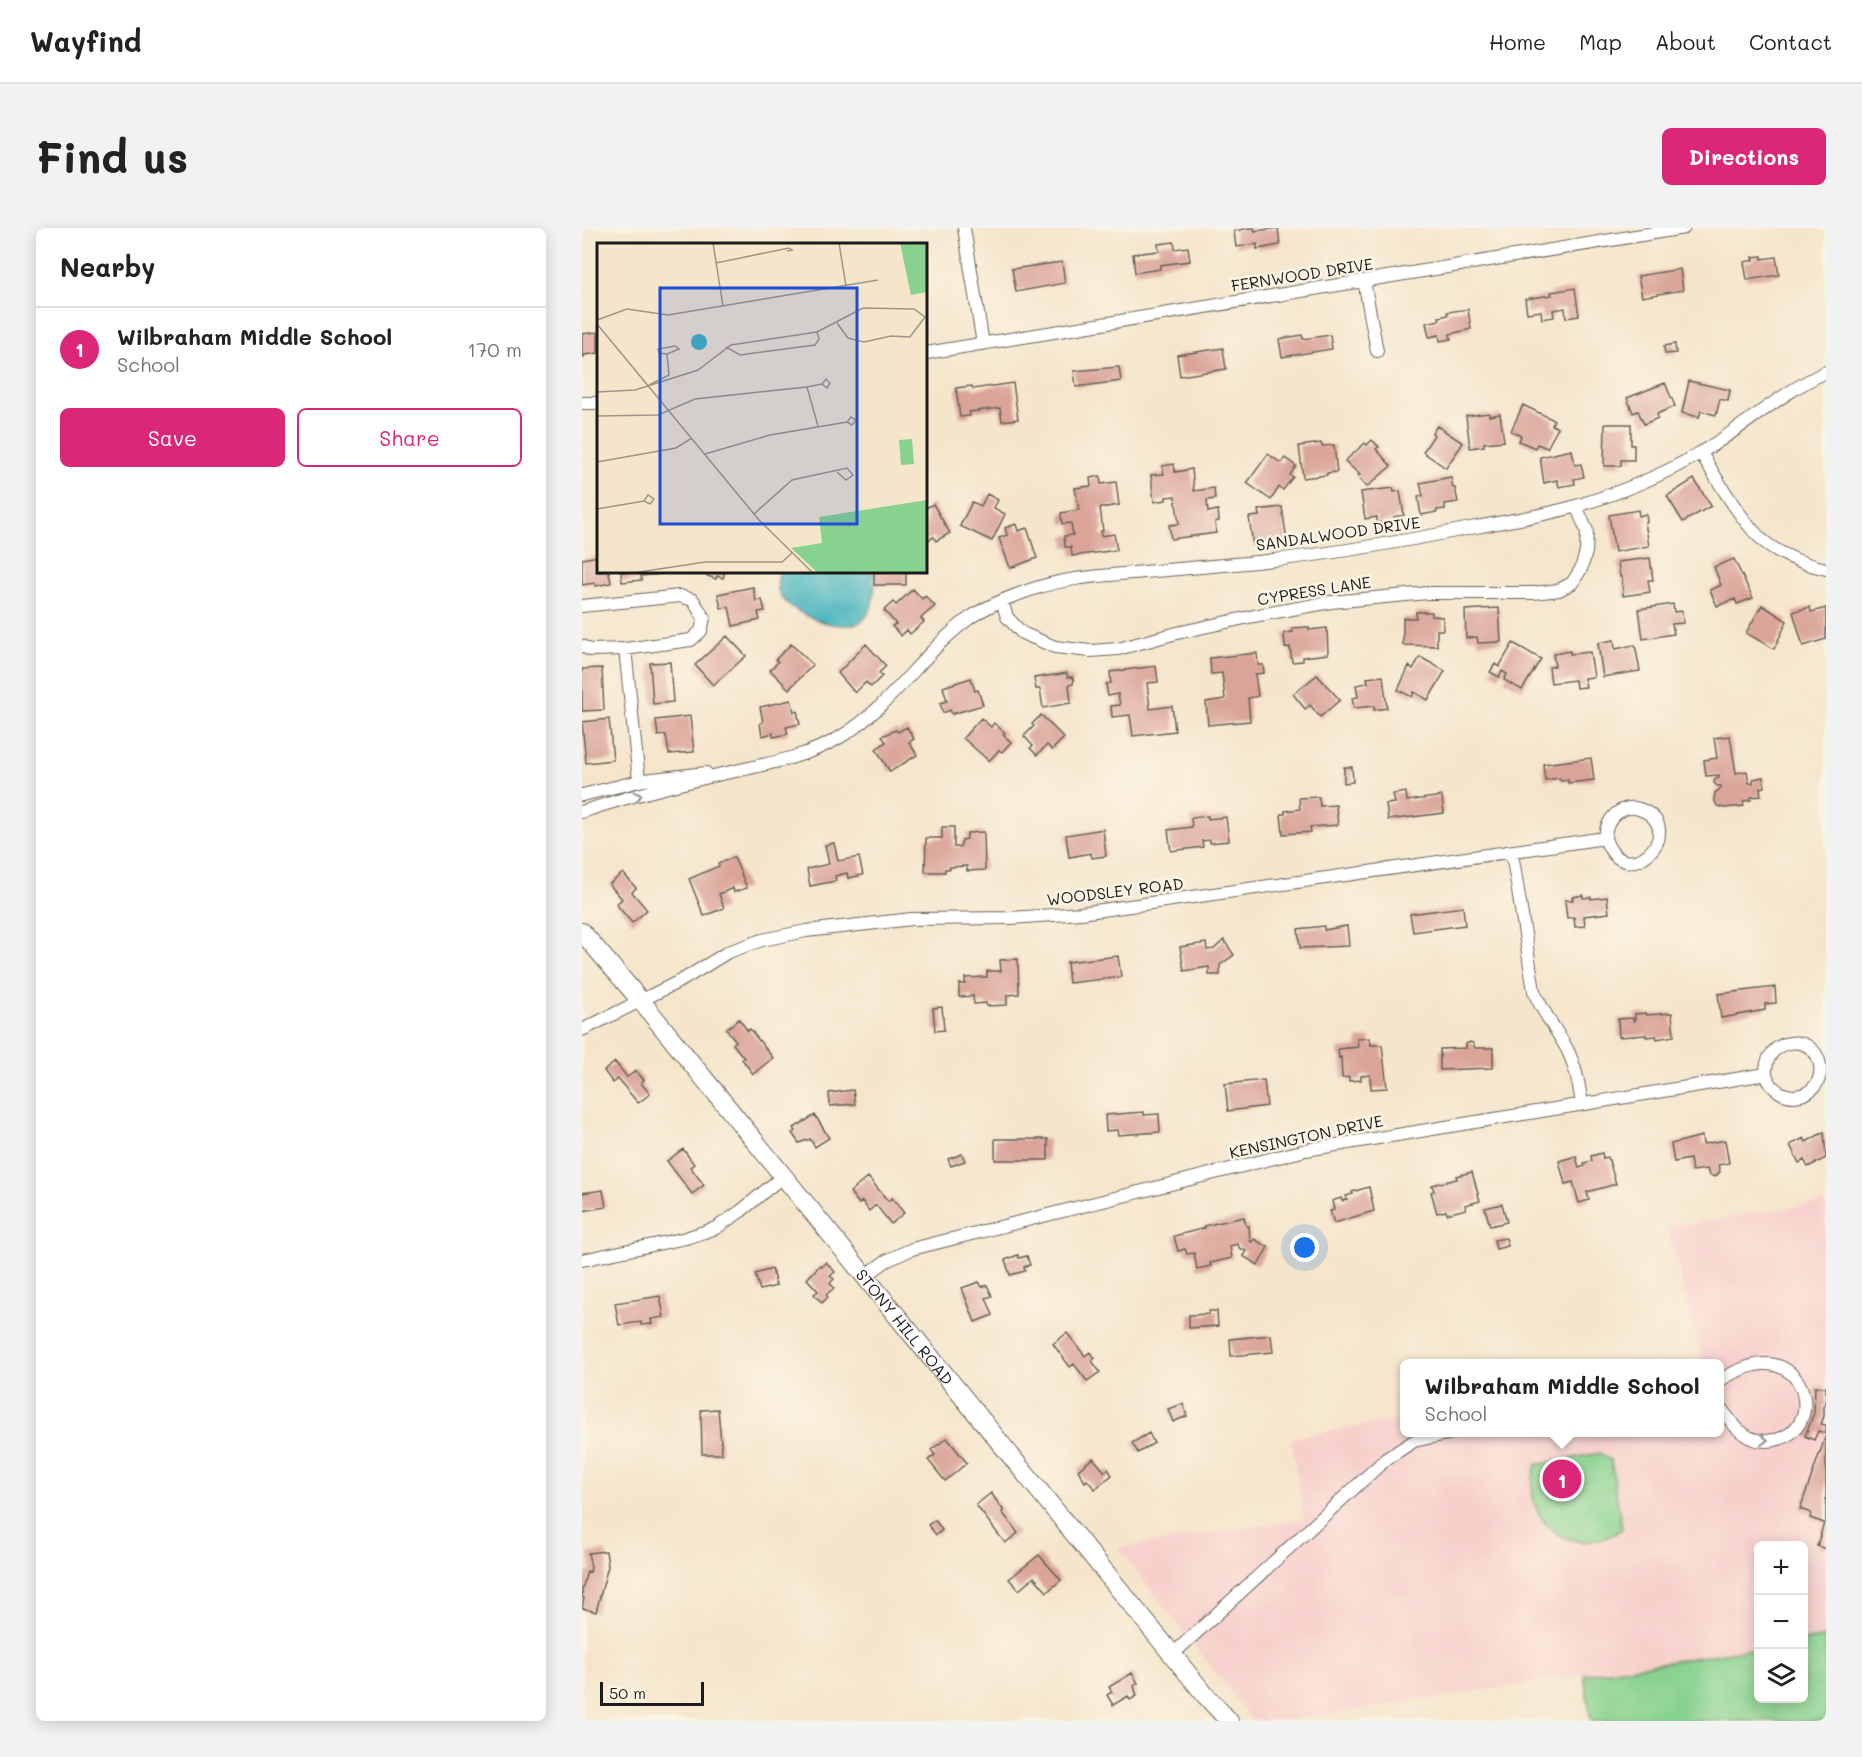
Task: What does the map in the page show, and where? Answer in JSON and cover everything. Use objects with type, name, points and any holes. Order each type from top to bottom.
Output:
[{"type":"main road","name":"STONY HILL ROAD","points":[[582,932],[865,1275],[1206,1696],[1229,1721]]},
{"type":"street","points":[[963,228],[983,344]]},
{"type":"street","name":"FERNWOOD DRIVE","points":[[927,353],[1684,228]]},
{"type":"street","points":[[1364,281],[1377,351]]},
{"type":"street","name":"SANDALWOOD DRIVE","points":[[725,773],[800,756],[839,738],[874,713],[938,646],[973,616],[1002,601],[1057,582],[1332,553],[1576,506],[1647,481],[1701,453],[1783,396],[1826,372]]},
{"type":"street","points":[[1701,453],[1746,521],[1769,546],[1826,569]]},
{"type":"street","name":"CYPRESS LANE","points":[[1002,601],[1006,617],[1014,626],[1036,640],[1071,650],[1099,651],[1118,649],[1246,617],[1332,602],[1428,593],[1559,590],[1572,583],[1586,552],[1587,531],[1576,506]]},
{"type":"street","points":[[582,606],[680,596],[693,600],[704,618],[701,631],[691,640],[625,649],[590,650],[582,646]]},
{"type":"street","points":[[625,649],[639,780]]},
{"type":"street","points":[[582,795],[639,780],[677,775],[725,773]]},
{"type":"street","points":[[582,812],[725,773]]},
{"type":"street","points":[[1623,809],[1643,810],[1650,815],[1658,828],[1658,843],[1653,851],[1646,858],[1636,861],[1624,860],[1615,855],[1608,847],[1605,838],[1606,827],[1612,816],[1623,809]]},
{"type":"street","name":"WOODSLEY ROAD","points":[[582,1030],[684,979],[728,952],[762,940],[806,931],[912,919],[1011,918],[1081,914],[1605,838]]},
{"type":"street","points":[[1512,853],[1534,991],[1540,1006],[1570,1056],[1577,1075],[1582,1104]]},
{"type":"street","points":[[1796,1042],[1809,1048],[1814,1052],[1820,1065],[1815,1085],[1797,1096],[1777,1091],[1766,1074],[1771,1054],[1776,1048],[1789,1043],[1796,1042]]},
{"type":"street","name":"KENSINGTON DRIVE","points":[[865,1275],[886,1261],[912,1249],[1280,1156],[1335,1144],[1766,1074]]},
{"type":"street","points":[[582,1260],[686,1238],[716,1228],[783,1176]]},
{"type":"street","points":[[1724,1378],[1755,1365],[1781,1367],[1801,1385],[1804,1411],[1799,1423],[1790,1433],[1778,1440],[1766,1441],[1754,1440],[1743,1434],[1724,1413]]},
{"type":"street","points":[[1173,1654],[1386,1459],[1414,1441],[1433,1437]]},
{"type":"shaded area","points":[[1826,1202],[1826,1637],[1808,1640],[1808,1541],[1754,1541],[1754,1649],[1285,1721],[1253,1721],[1118,1548],[1304,1519],[1291,1438],[1400,1420],[1400,1437],[1724,1437],[1724,1359],[1702,1359],[1667,1227]]},
{"type":"green space","points":[[1600,1453],[1611,1461],[1622,1529],[1604,1539],[1586,1542],[1569,1539],[1554,1531],[1542,1519],[1535,1504],[1532,1485],[1536,1465]]},
{"type":"green space","points":[[1826,1637],[1826,1721],[1591,1721],[1584,1675],[1754,1649],[1754,1703],[1808,1703],[1808,1640]]},
{"type":"water","points":[[779,573],[875,573],[874,598],[870,610],[863,620],[854,624],[830,624],[803,614],[783,599],[778,590]]},
{"type":"building","points":[[1254,228],[1255,231],[1278,228],[1280,245],[1257,249],[1257,244],[1236,247],[1234,231]]},
{"type":"building","points":[[1174,242],[1175,249],[1188,247],[1190,261],[1160,265],[1160,269],[1135,273],[1133,254],[1159,251],[1158,244]]},
{"type":"building","points":[[1762,256],[1762,259],[1776,257],[1779,275],[1747,280],[1744,262],[1754,260],[1753,257]]},
{"type":"building","points":[[1062,262],[1065,283],[1016,292],[1012,269]]},
{"type":"building","points":[[1680,269],[1683,290],[1642,297],[1638,276]]},
{"type":"building","points":[[1575,288],[1579,316],[1566,318],[1565,308],[1553,310],[1554,317],[1542,319],[1541,311],[1527,313],[1525,299],[1552,295],[1551,292]]},
{"type":"building","points":[[1468,309],[1471,329],[1450,334],[1451,339],[1440,341],[1439,335],[1429,337],[1426,323],[1440,320],[1439,317],[1448,315],[1447,312]]},
{"type":"building","points":[[597,332],[597,353],[582,357],[582,334]]},
{"type":"building","points":[[1302,335],[1303,339],[1330,335],[1332,349],[1282,357],[1279,339]]},
{"type":"building","points":[[1675,344],[1676,353],[1665,354],[1664,346]]},
{"type":"building","points":[[1223,348],[1226,369],[1180,376],[1177,355]]},
{"type":"building","points":[[1119,367],[1121,381],[1076,387],[1074,371]]},
{"type":"building","points":[[1689,381],[1730,390],[1728,401],[1720,399],[1716,415],[1701,411],[1699,417],[1682,413]]},
{"type":"building","points":[[1013,383],[1018,419],[1002,421],[1000,408],[969,412],[970,416],[960,417],[956,388],[972,386],[973,389]]},
{"type":"building","points":[[1665,383],[1675,406],[1657,414],[1658,418],[1644,424],[1638,411],[1633,413],[1627,398]]},
{"type":"building","points":[[1523,405],[1554,420],[1552,425],[1558,428],[1547,448],[1537,444],[1535,448],[1519,441],[1521,436],[1511,431]]},
{"type":"building","points":[[1489,413],[1489,416],[1500,414],[1504,441],[1484,443],[1484,446],[1470,448],[1466,416]]},
{"type":"building","points":[[1605,424],[1631,424],[1634,460],[1621,460],[1621,466],[1604,466]]},
{"type":"building","points":[[1437,426],[1463,443],[1446,468],[1423,452]]},
{"type":"building","points":[[1372,440],[1379,447],[1376,449],[1391,466],[1367,487],[1357,476],[1360,475],[1345,461],[1365,443],[1367,445]]},
{"type":"building","points":[[1321,443],[1322,446],[1334,445],[1337,472],[1303,478],[1299,446]]},
{"type":"building","points":[[1572,450],[1575,465],[1581,464],[1584,477],[1574,479],[1575,484],[1559,487],[1557,480],[1544,483],[1540,457]]},
{"type":"building","points":[[1268,454],[1281,463],[1285,458],[1296,466],[1290,475],[1293,477],[1283,490],[1279,487],[1271,500],[1247,483]]},
{"type":"building","points":[[1174,464],[1175,472],[1192,469],[1194,491],[1214,488],[1215,499],[1207,500],[1208,512],[1218,510],[1219,521],[1215,522],[1216,533],[1171,539],[1169,525],[1179,524],[1175,496],[1154,502],[1151,475],[1164,474],[1162,466]]},
{"type":"building","points":[[1100,476],[1101,484],[1116,482],[1119,505],[1100,508],[1103,531],[1101,531],[1101,536],[1114,534],[1117,550],[1072,556],[1071,547],[1065,547],[1064,536],[1073,535],[1071,523],[1062,524],[1061,513],[1079,510],[1075,488],[1091,486],[1090,478]]},
{"type":"building","points":[[1451,477],[1458,502],[1445,504],[1445,509],[1437,510],[1437,512],[1421,515],[1418,497],[1423,496],[1420,483]]},
{"type":"building","points":[[1694,479],[1711,506],[1683,522],[1667,496]]},
{"type":"building","points":[[1393,488],[1394,492],[1400,491],[1404,515],[1394,517],[1395,520],[1377,523],[1377,517],[1365,519],[1361,492]]},
{"type":"building","points":[[987,494],[998,500],[994,508],[1005,514],[992,541],[960,526],[972,502],[981,506]]},
{"type":"building","points":[[933,504],[950,533],[936,541],[934,537],[927,540],[927,507]]},
{"type":"building","points":[[1282,507],[1287,541],[1271,543],[1271,541],[1262,541],[1262,544],[1253,545],[1249,517],[1259,516],[1258,510]]},
{"type":"building","points":[[1638,510],[1639,516],[1646,514],[1649,546],[1615,552],[1609,515]]},
{"type":"building","points":[[1016,524],[1018,531],[1027,528],[1037,558],[1010,568],[999,538],[1007,535],[1005,528]]},
{"type":"building","points":[[597,556],[597,573],[609,573],[611,583],[595,586],[595,583],[582,585],[582,559]]},
{"type":"building","points":[[1650,558],[1653,580],[1648,580],[1650,592],[1623,596],[1618,562]]},
{"type":"building","points":[[1734,559],[1753,598],[1737,604],[1735,599],[1717,606],[1710,590],[1721,585],[1714,567]]},
{"type":"building","points":[[621,573],[661,573],[641,576],[642,580],[622,582]]},
{"type":"building","points":[[700,573],[725,573],[723,578],[717,576],[716,579]]},
{"type":"building","points":[[874,573],[906,573],[906,585],[874,585]]},
{"type":"building","points":[[753,587],[756,601],[762,600],[765,611],[758,612],[760,620],[733,626],[729,607],[721,608],[718,594]]},
{"type":"building","points":[[913,589],[922,599],[925,596],[935,606],[921,618],[924,622],[910,634],[907,630],[901,636],[892,626],[896,624],[884,610],[893,602],[896,605]]},
{"type":"building","points":[[1673,604],[1674,612],[1682,611],[1683,623],[1672,624],[1674,634],[1643,639],[1639,609]]},
{"type":"building","points":[[1762,605],[1787,621],[1774,649],[1746,633]]},
{"type":"building","points":[[1810,607],[1811,612],[1826,608],[1826,639],[1803,646],[1793,612]]},
{"type":"building","points":[[1499,608],[1501,642],[1478,643],[1477,637],[1466,638],[1465,610]]},
{"type":"building","points":[[1416,612],[1432,612],[1432,616],[1443,617],[1443,630],[1437,630],[1437,646],[1403,645],[1403,618],[1416,618]]},
{"type":"building","points":[[1309,627],[1309,630],[1327,628],[1328,654],[1303,657],[1303,661],[1292,662],[1290,647],[1285,648],[1284,633],[1293,632],[1292,628]]},
{"type":"building","points":[[727,636],[746,656],[713,685],[695,665]]},
{"type":"building","points":[[1614,640],[1615,649],[1635,645],[1640,671],[1603,677],[1598,643]]},
{"type":"building","points":[[1513,643],[1541,659],[1522,690],[1504,680],[1507,674],[1502,671],[1499,677],[1490,672],[1495,664],[1499,667]]},
{"type":"building","points":[[791,644],[813,665],[789,689],[770,670],[778,662],[776,659]]},
{"type":"building","points":[[866,644],[886,666],[879,673],[882,676],[871,687],[866,682],[855,693],[838,673]]},
{"type":"building","points":[[1570,651],[1570,654],[1590,652],[1594,677],[1584,678],[1586,687],[1576,688],[1575,680],[1551,683],[1549,667],[1555,666],[1553,654]]},
{"type":"building","points":[[1257,653],[1258,665],[1263,665],[1264,673],[1255,674],[1258,696],[1248,698],[1250,721],[1208,725],[1206,702],[1225,699],[1222,673],[1211,674],[1210,658]]},
{"type":"building","points":[[1420,657],[1445,671],[1428,700],[1414,692],[1412,697],[1398,690],[1409,666],[1413,669]]},
{"type":"building","points":[[670,662],[673,702],[653,704],[650,663]]},
{"type":"building","points":[[1156,666],[1158,682],[1147,683],[1150,709],[1172,706],[1175,731],[1133,736],[1130,715],[1112,717],[1111,706],[1120,705],[1118,694],[1108,696],[1106,684],[1111,683],[1110,672]]},
{"type":"building","points":[[602,668],[604,710],[582,711],[582,669]]},
{"type":"building","points":[[1067,673],[1067,677],[1072,677],[1074,680],[1073,684],[1069,685],[1071,703],[1043,708],[1040,689],[1036,689],[1034,678]]},
{"type":"building","points":[[1317,675],[1340,700],[1320,717],[1310,705],[1305,709],[1293,694]]},
{"type":"building","points":[[1383,676],[1387,708],[1374,710],[1374,706],[1354,708],[1352,698],[1358,697],[1356,685],[1368,683],[1367,678]]},
{"type":"building","points":[[971,678],[983,705],[952,714],[950,710],[943,713],[940,703],[947,701],[943,687]]},
{"type":"building","points":[[791,700],[800,724],[786,727],[788,734],[773,737],[773,733],[762,736],[760,723],[763,722],[760,707]]},
{"type":"building","points":[[1041,715],[1064,738],[1052,750],[1047,745],[1037,755],[1030,748],[1033,746],[1024,736]]},
{"type":"building","points":[[690,716],[694,752],[669,754],[666,735],[658,736],[656,720]]},
{"type":"building","points":[[981,718],[991,727],[994,723],[1011,742],[989,761],[963,738]]},
{"type":"building","points":[[609,719],[613,760],[586,763],[582,722]]},
{"type":"building","points":[[907,727],[914,739],[909,742],[917,755],[890,772],[876,749],[886,742],[882,736]]},
{"type":"building","points":[[1730,736],[1736,773],[1747,771],[1749,783],[1753,783],[1753,779],[1763,777],[1764,787],[1760,788],[1761,796],[1743,801],[1744,806],[1724,808],[1717,806],[1714,799],[1715,793],[1721,788],[1714,783],[1719,775],[1706,776],[1704,760],[1717,758],[1714,738]]},
{"type":"building","points":[[1591,758],[1594,780],[1568,783],[1568,780],[1561,781],[1560,778],[1545,780],[1543,764]]},
{"type":"building","points":[[1344,767],[1352,767],[1353,782],[1344,783]]},
{"type":"building","points":[[1406,792],[1407,801],[1442,796],[1444,813],[1388,820],[1386,804],[1395,803],[1393,794]]},
{"type":"building","points":[[1319,797],[1320,806],[1336,805],[1338,825],[1310,827],[1311,832],[1283,834],[1281,814],[1285,814],[1285,811],[1300,809],[1299,798]]},
{"type":"building","points":[[1208,816],[1208,819],[1226,817],[1229,841],[1210,843],[1210,840],[1202,841],[1203,847],[1171,851],[1168,830],[1192,827],[1191,818]]},
{"type":"building","points":[[942,827],[954,827],[954,847],[960,847],[962,840],[967,839],[967,833],[984,832],[985,870],[967,871],[967,866],[950,867],[950,869],[945,869],[945,872],[925,872],[926,838],[942,838]]},
{"type":"building","points":[[1103,829],[1106,856],[1092,858],[1091,853],[1069,857],[1066,835]]},
{"type":"building","points":[[834,843],[838,861],[859,857],[863,875],[848,878],[847,873],[835,876],[836,881],[810,886],[807,869],[829,864],[825,845]]},
{"type":"building","points":[[734,857],[747,888],[734,892],[733,888],[719,894],[724,908],[704,916],[689,879]]},
{"type":"building","points":[[623,873],[636,888],[632,892],[647,910],[632,923],[616,904],[622,899],[609,884]]},
{"type":"building","points":[[1583,895],[1583,898],[1591,897],[1591,899],[1607,897],[1609,913],[1584,916],[1585,926],[1575,927],[1574,917],[1567,918],[1565,900],[1573,900],[1572,897]]},
{"type":"building","points":[[1463,907],[1465,925],[1413,932],[1410,914]]},
{"type":"building","points":[[1324,926],[1324,930],[1347,926],[1349,946],[1300,948],[1298,929]]},
{"type":"building","points":[[1224,940],[1234,955],[1220,965],[1220,975],[1209,975],[1209,967],[1184,971],[1180,947],[1206,943],[1207,950],[1214,949]]},
{"type":"building","points":[[1118,956],[1121,977],[1069,983],[1067,962]]},
{"type":"building","points":[[1018,959],[1019,994],[1007,995],[1007,1005],[974,1004],[973,996],[959,997],[959,984],[965,984],[965,978],[987,977],[987,971],[1001,971],[1000,960]]},
{"type":"building","points":[[1775,987],[1776,1003],[1765,1004],[1765,1010],[1721,1018],[1718,994]]},
{"type":"building","points":[[942,1007],[944,1030],[935,1031],[933,1008]]},
{"type":"building","points":[[1646,1013],[1646,1015],[1672,1013],[1674,1036],[1657,1039],[1656,1036],[1646,1037],[1646,1035],[1619,1037],[1618,1019],[1633,1018],[1635,1021],[1635,1014]]},
{"type":"building","points":[[739,1019],[773,1058],[753,1074],[733,1044],[736,1041],[726,1029]]},
{"type":"building","points":[[1370,1038],[1371,1045],[1382,1045],[1387,1088],[1371,1089],[1370,1075],[1361,1076],[1361,1080],[1349,1081],[1349,1077],[1342,1078],[1341,1057],[1339,1058],[1338,1049],[1358,1047],[1357,1039]]},
{"type":"building","points":[[1470,1042],[1475,1048],[1493,1048],[1493,1068],[1440,1070],[1440,1049],[1466,1048],[1466,1044]]},
{"type":"building","points":[[615,1062],[627,1077],[636,1071],[644,1080],[641,1083],[650,1094],[638,1103],[618,1079],[613,1083],[604,1071]]},
{"type":"building","points":[[1264,1080],[1267,1106],[1228,1111],[1225,1084]]},
{"type":"building","points":[[853,1090],[855,1104],[830,1106],[829,1093]]},
{"type":"building","points":[[1144,1112],[1144,1115],[1159,1114],[1160,1132],[1118,1135],[1117,1130],[1106,1131],[1105,1115]]},
{"type":"building","points":[[815,1115],[829,1138],[815,1147],[810,1139],[799,1143],[792,1133],[796,1131],[794,1128]]},
{"type":"building","points":[[1824,1132],[1826,1158],[1808,1167],[1804,1160],[1799,1163],[1790,1145],[1804,1138],[1806,1142]]},
{"type":"building","points":[[1702,1136],[1703,1144],[1725,1140],[1729,1163],[1718,1165],[1720,1172],[1715,1177],[1709,1175],[1707,1169],[1692,1171],[1690,1159],[1674,1162],[1671,1144]]},
{"type":"building","points":[[995,1139],[1048,1139],[1048,1160],[995,1160]]},
{"type":"building","points":[[683,1149],[694,1164],[690,1167],[704,1185],[692,1194],[667,1161]]},
{"type":"building","points":[[1602,1153],[1603,1158],[1608,1157],[1616,1184],[1587,1192],[1589,1200],[1579,1203],[1573,1182],[1565,1184],[1559,1161],[1576,1156],[1579,1168],[1585,1166],[1584,1163],[1592,1161],[1591,1156]]},
{"type":"building","points":[[962,1154],[965,1161],[951,1166],[948,1159]]},
{"type":"building","points":[[1472,1172],[1480,1201],[1465,1205],[1466,1209],[1447,1214],[1446,1211],[1437,1213],[1431,1192],[1434,1191],[1432,1185],[1457,1179],[1456,1176]]},
{"type":"building","points":[[868,1177],[888,1201],[892,1198],[904,1213],[891,1224],[876,1205],[869,1211],[862,1201],[859,1204],[850,1192]]},
{"type":"building","points":[[1369,1187],[1374,1211],[1334,1223],[1330,1211],[1334,1210],[1332,1201],[1341,1198],[1342,1201],[1347,1199],[1346,1196],[1353,1194],[1352,1192]]},
{"type":"building","points":[[603,1190],[606,1207],[582,1211],[582,1193]]},
{"type":"building","points":[[1502,1204],[1507,1222],[1490,1226],[1485,1208]]},
{"type":"building","points":[[1244,1217],[1246,1226],[1249,1226],[1250,1241],[1254,1239],[1268,1247],[1258,1265],[1243,1256],[1246,1251],[1239,1248],[1238,1244],[1230,1246],[1232,1258],[1210,1263],[1211,1266],[1197,1269],[1194,1253],[1187,1254],[1185,1249],[1178,1251],[1174,1236]]},
{"type":"building","points":[[1506,1238],[1508,1246],[1496,1249],[1494,1240]]},
{"type":"building","points":[[1018,1255],[1019,1258],[1027,1256],[1030,1265],[1024,1267],[1025,1271],[1010,1275],[1005,1260]]},
{"type":"building","points":[[826,1262],[835,1272],[830,1276],[834,1279],[830,1283],[834,1288],[826,1295],[828,1297],[822,1303],[814,1294],[818,1291],[807,1279]]},
{"type":"building","points":[[772,1269],[776,1286],[760,1290],[755,1274]]},
{"type":"building","points":[[979,1282],[982,1287],[987,1285],[992,1296],[986,1298],[993,1315],[975,1322],[962,1288]]},
{"type":"building","points":[[660,1296],[664,1317],[651,1319],[652,1324],[641,1325],[641,1322],[619,1325],[615,1303]]},
{"type":"building","points":[[1209,1311],[1217,1311],[1218,1326],[1189,1328],[1189,1315],[1209,1314]]},
{"type":"building","points":[[1067,1333],[1085,1356],[1090,1352],[1095,1358],[1092,1361],[1100,1372],[1087,1381],[1074,1364],[1070,1367],[1053,1344]]},
{"type":"building","points":[[1271,1335],[1273,1352],[1231,1356],[1230,1339]]},
{"type":"building","points":[[1815,1387],[1826,1387],[1826,1405],[1824,1405],[1821,1424],[1826,1425],[1826,1434],[1818,1431],[1814,1440],[1805,1436],[1814,1413]]},
{"type":"building","points":[[1183,1404],[1187,1416],[1173,1422],[1168,1409]]},
{"type":"building","points":[[718,1409],[722,1454],[702,1454],[701,1410]]},
{"type":"building","points":[[1149,1433],[1154,1443],[1138,1453],[1132,1443]]},
{"type":"building","points":[[1826,1435],[1826,1549],[1817,1546],[1824,1523],[1810,1518],[1811,1513],[1800,1509]]},
{"type":"building","points":[[947,1438],[967,1463],[945,1481],[928,1460],[935,1455],[931,1450]]},
{"type":"building","points":[[1093,1458],[1105,1472],[1108,1469],[1112,1475],[1095,1489],[1087,1480],[1085,1482],[1078,1470]]},
{"type":"building","points":[[991,1493],[1018,1533],[1005,1543],[976,1505]]},
{"type":"building","points":[[935,1520],[942,1530],[936,1535],[928,1525]]},
{"type":"building","points":[[606,1551],[608,1566],[596,1612],[582,1608],[584,1598],[582,1590],[587,1571],[590,1572],[591,1568],[588,1553]]},
{"type":"building","points":[[1039,1555],[1061,1580],[1047,1592],[1034,1577],[1019,1590],[1009,1579]]},
{"type":"building","points":[[1132,1673],[1138,1683],[1134,1686],[1137,1696],[1130,1700],[1128,1696],[1113,1705],[1107,1695],[1112,1692],[1109,1687]]},
{"type":"place","name":"Wilbraham Middle School","points":[[1562,1479]]}]
